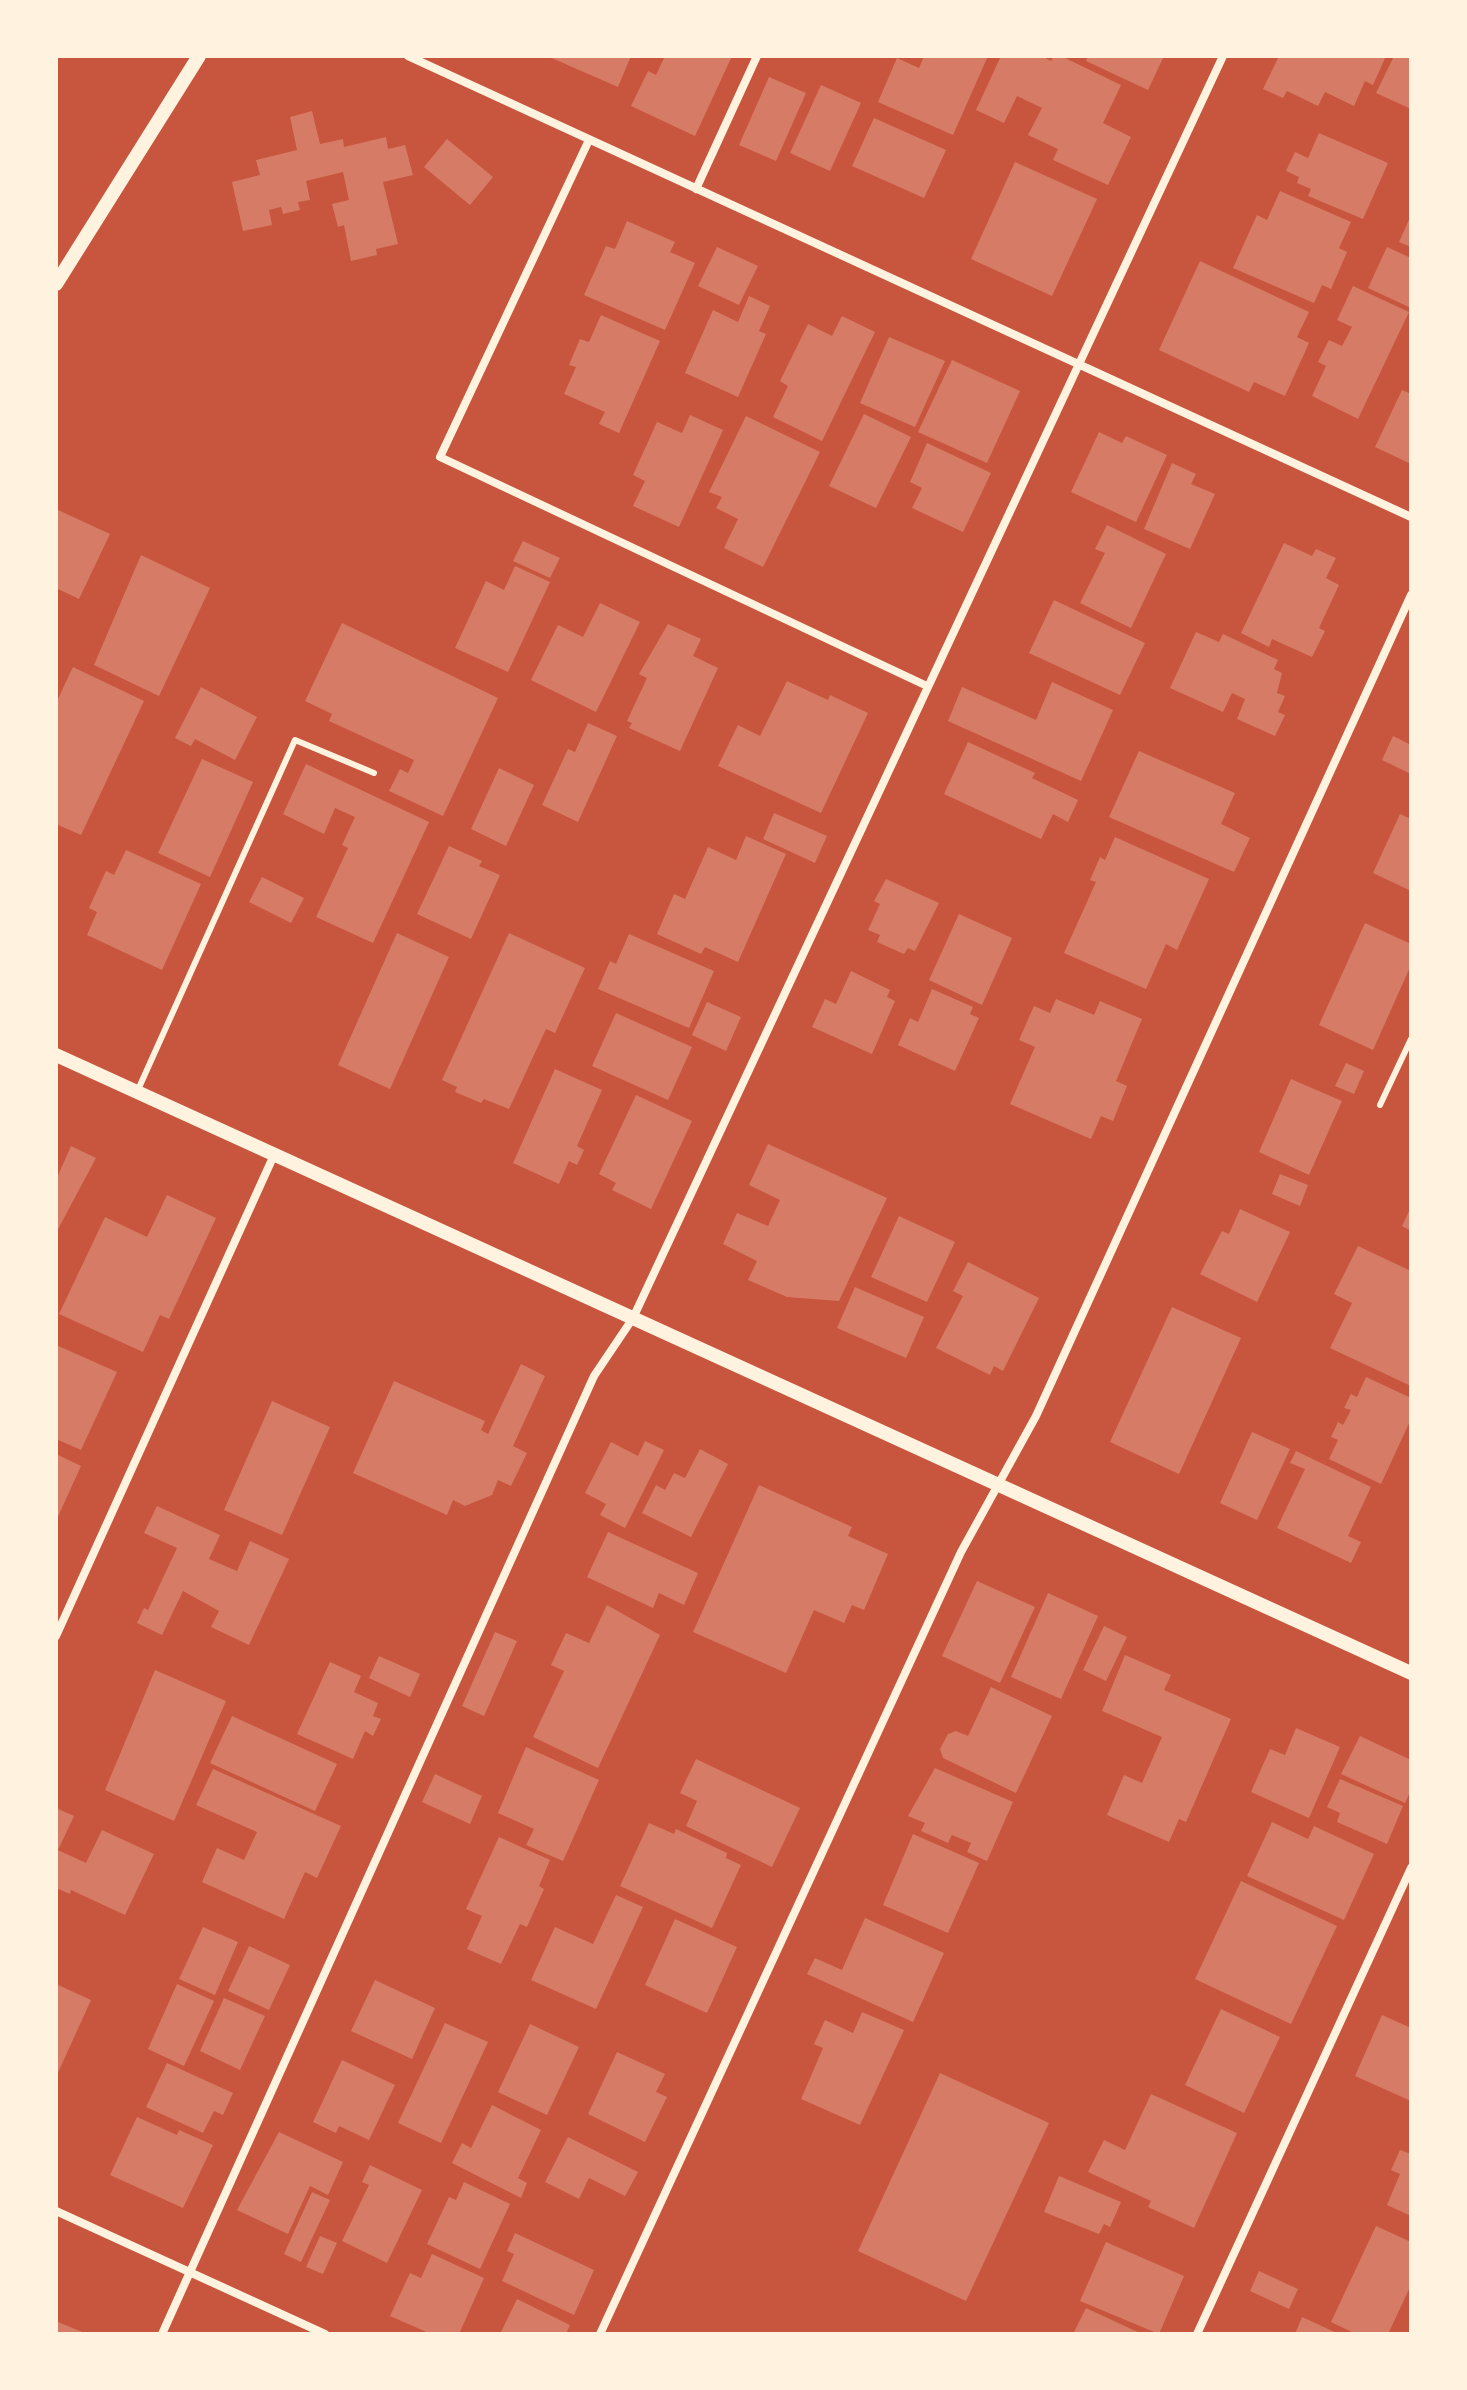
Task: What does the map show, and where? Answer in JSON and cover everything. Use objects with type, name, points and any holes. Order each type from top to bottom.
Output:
[{"type":"street","points":[[56,284],[199,56]]},
{"type":"street","points":[[408,56],[1411,517]]},
{"type":"street","points":[[696,189],[757,56]]},
{"type":"street","points":[[162,2334],[594,1376],[633,1318],[1076,364],[1223,56]]},
{"type":"street","points":[[589,140],[440,457],[927,686]]},
{"type":"street","points":[[600,2334],[961,1552],[1036,1416],[1411,595]]},
{"type":"street","points":[[56,1055],[1411,1673]]},
{"type":"street","points":[[56,1636],[274,1155]]},
{"type":"street","points":[[1197,2334],[1411,1868]]},
{"type":"street","points":[[56,2211],[325,2334]]},
{"type":"lane","points":[[137,1092],[295,740],[374,773]]},
{"type":"lane","points":[[1380,1105],[1411,1039]]},
{"type":"building","points":[[547,56],[631,56],[618,87]]},
{"type":"building","points":[[665,56],[732,56],[695,136],[631,106],[648,71],[656,75]]},
{"type":"building","points":[[924,56],[988,56],[953,135],[878,102],[897,58],[919,68]]},
{"type":"building","points":[[1001,56],[1042,56],[1051,61],[1054,56],[1061,56],[1121,85],[1103,123],[1131,137],[1108,185],[1053,160],[1058,149],[1028,135],[1042,108],[1017,96],[1004,123],[976,110]]},
{"type":"building","points":[[1088,56],[1164,56],[1148,90],[1086,61]]},
{"type":"building","points":[[1279,56],[1386,56],[1373,85],[1365,81],[1354,106],[1325,92],[1318,106],[1287,91],[1283,98],[1263,89]]},
{"type":"building","points":[[1394,56],[1411,56],[1411,109],[1376,93]]},
{"type":"building","points":[[769,77],[806,93],[776,161],[739,145]]},
{"type":"building","points":[[821,85],[861,103],[830,171],[790,153]]},
{"type":"building","points":[[312,111],[320,144],[343,139],[344,147],[386,137],[388,149],[405,145],[413,175],[383,182],[398,244],[376,249],[377,255],[351,261],[344,225],[338,227],[332,204],[349,200],[343,172],[306,181],[310,200],[298,202],[300,210],[283,214],[281,207],[269,210],[272,225],[243,231],[232,182],[260,175],[256,160],[297,150],[290,117]]},
{"type":"building","points":[[874,118],[946,150],[924,198],[852,166]]},
{"type":"building","points":[[1319,133],[1388,163],[1363,219],[1308,196],[1311,189],[1297,183],[1299,177],[1286,171],[1295,152],[1308,158]]},
{"type":"building","points":[[447,139],[493,177],[470,205],[424,167]]},
{"type":"building","points":[[1015,162],[1097,199],[1052,296],[971,259]]},
{"type":"building","points":[[1280,191],[1351,222],[1339,248],[1347,252],[1331,289],[1322,285],[1314,303],[1233,268],[1257,215],[1267,220]]},
{"type":"building","points":[[1411,215],[1411,247],[1399,242]]},
{"type":"building","points":[[627,221],[675,242],[670,252],[695,263],[665,330],[584,295],[606,246],[615,249]]},
{"type":"building","points":[[717,247],[758,266],[739,305],[698,286]]},
{"type":"building","points":[[1387,247],[1411,258],[1411,308],[1368,288]]},
{"type":"building","points":[[1200,261],[1309,312],[1297,337],[1309,343],[1285,396],[1254,382],[1249,392],[1159,350]]},
{"type":"building","points":[[1353,286],[1409,312],[1358,419],[1312,396],[1326,366],[1318,362],[1329,340],[1342,346],[1352,327],[1337,320]]},
{"type":"building","points":[[749,296],[770,306],[759,331],[766,334],[738,397],[685,373],[713,310],[738,322]]},
{"type":"building","points":[[601,315],[660,341],[619,433],[599,424],[605,412],[564,394],[576,367],[569,365],[580,339],[589,342]]},
{"type":"building","points":[[842,316],[875,332],[822,441],[773,417],[788,386],[780,381],[808,324],[832,336]]},
{"type":"building","points":[[889,337],[945,361],[915,427],[860,403]]},
{"type":"building","points":[[952,360],[1020,391],[987,463],[918,432]]},
{"type":"building","points":[[1402,390],[1411,394],[1411,464],[1375,447]]},
{"type":"building","points":[[864,414],[911,437],[876,508],[829,486]]},
{"type":"building","points":[[690,415],[723,430],[679,527],[633,506],[645,481],[633,475],[657,422],[682,433]]},
{"type":"building","points":[[746,416],[820,452],[763,567],[724,548],[738,519],[716,508],[722,497],[709,492]]},
{"type":"building","points":[[1099,432],[1122,443],[1126,436],[1167,455],[1136,522],[1071,492]]},
{"type":"building","points":[[927,443],[991,473],[963,532],[912,508],[922,488],[910,482]]},
{"type":"building","points":[[1172,463],[1196,474],[1191,484],[1215,494],[1190,549],[1144,529]]},
{"type":"building","points":[[56,509],[110,534],[79,599],[56,588]]},
{"type":"building","points":[[1107,525],[1166,554],[1131,628],[1080,603],[1105,553],[1095,549]]},
{"type":"building","points":[[523,541],[560,558],[550,578],[513,561]]},
{"type":"building","points":[[1284,543],[1312,556],[1316,549],[1336,558],[1326,578],[1339,585],[1319,628],[1325,631],[1312,657],[1272,639],[1269,647],[1241,633]]},
{"type":"building","points":[[141,555],[210,588],[159,696],[94,665]]},
{"type":"building","points":[[515,566],[550,582],[508,672],[455,648],[486,581],[504,590]]},
{"type":"building","points":[[1054,600],[1145,643],[1120,695],[1029,653]]},
{"type":"building","points":[[600,603],[640,622],[596,712],[531,680],[558,625],[583,637]]},
{"type":"building","points":[[342,623],[498,698],[443,816],[389,791],[400,769],[408,773],[414,760],[329,721],[332,714],[305,701]]},
{"type":"building","points":[[668,624],[701,639],[693,656],[718,668],[680,751],[629,728],[632,723],[627,721],[647,678],[639,674]]},
{"type":"building","points":[[1196,632],[1219,642],[1223,634],[1278,660],[1274,669],[1282,673],[1277,693],[1285,696],[1278,712],[1285,715],[1275,736],[1237,719],[1245,699],[1232,693],[1223,712],[1170,688]]},
{"type":"building","points":[[73,667],[144,701],[81,835],[56,824],[56,703]]},
{"type":"building","points":[[787,681],[828,700],[830,695],[868,713],[821,813],[718,766],[738,725],[760,736]]},
{"type":"building","points":[[1052,682],[1113,710],[1081,781],[948,721],[962,687],[1036,720]]},
{"type":"building","points":[[201,687],[257,717],[235,760],[195,739],[191,746],[175,738]]},
{"type":"building","points":[[588,723],[617,736],[578,822],[542,805],[568,749],[575,752]]},
{"type":"building","points":[[1393,736],[1411,745],[1411,774],[1382,760]]},
{"type":"building","points":[[968,742],[1035,773],[1032,778],[1078,800],[1068,822],[1053,814],[1041,839],[944,794]]},
{"type":"building","points":[[1139,751],[1235,793],[1221,824],[1250,838],[1234,872],[1109,817]]},
{"type":"building","points":[[202,759],[253,782],[210,877],[158,853]]},
{"type":"building","points":[[306,764],[429,822],[373,943],[316,917],[348,848],[342,845],[355,817],[335,808],[324,834],[283,814]]},
{"type":"building","points":[[499,768],[534,785],[506,846],[471,829]]},
{"type":"building","points":[[774,813],[827,836],[815,863],[763,839]]},
{"type":"building","points":[[1400,814],[1411,819],[1411,891],[1373,873]]},
{"type":"building","points":[[746,836],[786,854],[738,962],[705,947],[701,954],[657,934],[674,894],[685,899],[708,847],[736,860]]},
{"type":"building","points":[[1115,837],[1209,879],[1177,950],[1166,944],[1146,989],[1064,953],[1096,882],[1090,880],[1100,857],[1105,860]]},
{"type":"building","points":[[449,846],[482,861],[479,866],[500,875],[471,939],[417,914]]},
{"type":"building","points":[[126,850],[201,884],[162,970],[87,935],[97,912],[89,908],[106,871],[114,875]]},
{"type":"building","points":[[262,877],[304,898],[291,923],[249,902]]},
{"type":"building","points":[[886,879],[939,903],[915,951],[908,948],[904,954],[877,942],[880,935],[868,930],[880,904],[874,901]]},
{"type":"building","points":[[959,914],[1012,938],[982,1005],[929,980]]},
{"type":"building","points":[[1365,923],[1411,944],[1411,965],[1373,1050],[1319,1025]]},
{"type":"building","points":[[397,933],[449,957],[390,1089],[338,1065]]},
{"type":"building","points":[[509,933],[585,968],[555,1033],[546,1029],[509,1109],[484,1099],[481,1103],[455,1092],[457,1087],[442,1080]]},
{"type":"building","points":[[629,934],[714,971],[689,1028],[598,989],[610,961],[616,964]]},
{"type":"building","points":[[851,971],[890,990],[887,997],[895,1001],[872,1054],[812,1027],[825,999],[836,1004]]},
{"type":"building","points":[[932,989],[973,1007],[970,1014],[979,1018],[955,1071],[898,1045],[910,1018],[918,1022]]},
{"type":"building","points":[[1056,999],[1094,1015],[1100,1001],[1142,1019],[1116,1081],[1127,1086],[1113,1121],[1101,1116],[1091,1139],[1010,1104],[1035,1047],[1019,1040],[1034,1006],[1050,1013]]},
{"type":"building","points":[[707,1002],[741,1017],[726,1051],[692,1035]]},
{"type":"building","points":[[616,1013],[692,1047],[668,1100],[592,1066]]},
{"type":"building","points":[[1346,1063],[1364,1071],[1354,1094],[1335,1086]]},
{"type":"building","points":[[555,1069],[602,1090],[577,1146],[584,1150],[577,1165],[569,1161],[559,1184],[513,1163]]},
{"type":"building","points":[[1291,1079],[1342,1101],[1309,1175],[1259,1152]]},
{"type":"building","points":[[636,1095],[692,1121],[651,1209],[612,1190],[616,1183],[599,1174]]},
{"type":"building","points":[[768,1144],[887,1198],[839,1301],[787,1297],[748,1280],[757,1261],[723,1244],[737,1213],[768,1226],[780,1200],[749,1185]]},
{"type":"building","points":[[71,1146],[96,1158],[56,1233],[56,1180]]},
{"type":"building","points":[[1280,1174],[1308,1185],[1300,1206],[1272,1194]]},
{"type":"building","points":[[167,1195],[216,1218],[169,1319],[160,1315],[143,1352],[59,1314],[105,1217],[147,1237]]},
{"type":"building","points":[[1411,1207],[1411,1231],[1402,1226]]},
{"type":"building","points":[[1240,1209],[1290,1232],[1257,1302],[1200,1274],[1222,1231],[1229,1234]]},
{"type":"building","points":[[899,1216],[955,1242],[927,1302],[871,1277]]},
{"type":"building","points":[[1358,1246],[1411,1271],[1411,1386],[1330,1348],[1352,1303],[1334,1294]]},
{"type":"building","points":[[968,1262],[1039,1298],[1003,1371],[994,1366],[990,1375],[936,1348],[963,1296],[953,1291]]},
{"type":"building","points":[[855,1287],[924,1317],[906,1358],[837,1328]]},
{"type":"building","points":[[1172,1307],[1241,1338],[1179,1474],[1110,1442]]},
{"type":"building","points":[[56,1345],[117,1372],[81,1450],[56,1439]]},
{"type":"building","points":[[521,1364],[545,1376],[513,1446],[527,1453],[511,1486],[498,1480],[492,1495],[465,1506],[453,1500],[447,1515],[353,1473],[394,1381],[485,1421],[481,1430],[488,1434]]},
{"type":"building","points":[[1366,1377],[1411,1398],[1411,1419],[1381,1484],[1329,1459],[1338,1440],[1331,1437],[1338,1422],[1343,1425],[1351,1410],[1344,1408],[1351,1394],[1357,1397]]},
{"type":"building","points":[[272,1401],[330,1427],[282,1535],[224,1510]]},
{"type":"building","points":[[1252,1432],[1290,1449],[1257,1520],[1220,1503]]},
{"type":"building","points":[[645,1441],[664,1450],[625,1528],[600,1515],[606,1504],[585,1493],[611,1442],[638,1456]]},
{"type":"building","points":[[700,1449],[728,1464],[691,1537],[642,1513],[656,1485],[665,1490],[674,1473],[685,1478]]},
{"type":"building","points":[[1296,1451],[1371,1487],[1348,1536],[1361,1542],[1351,1563],[1277,1528],[1305,1469],[1290,1463]]},
{"type":"building","points":[[56,1454],[81,1466],[56,1521]]},
{"type":"building","points":[[759,1485],[852,1527],[848,1536],[888,1554],[864,1610],[852,1605],[844,1623],[814,1610],[786,1673],[693,1632]]},
{"type":"building","points":[[157,1506],[220,1535],[209,1559],[237,1571],[250,1541],[289,1559],[249,1645],[211,1627],[219,1611],[183,1591],[162,1635],[137,1623],[144,1608],[148,1610],[177,1548],[144,1533]]},
{"type":"building","points":[[608,1532],[698,1573],[684,1605],[659,1593],[653,1608],[587,1577]]},
{"type":"building","points":[[977,1581],[1035,1607],[1000,1683],[942,1656]]},
{"type":"building","points":[[1048,1593],[1098,1616],[1061,1699],[1011,1677]]},
{"type":"building","points":[[607,1605],[660,1635],[598,1768],[533,1737],[564,1671],[551,1665],[566,1633],[589,1643]]},
{"type":"building","points":[[1104,1626],[1127,1637],[1106,1681],[1083,1670]]},
{"type":"building","points":[[495,1632],[517,1641],[484,1716],[462,1706]]},
{"type":"building","points":[[1125,1655],[1171,1675],[1164,1690],[1231,1719],[1186,1822],[1179,1819],[1169,1842],[1107,1815],[1124,1775],[1142,1783],[1162,1737],[1102,1711]]},
{"type":"building","points":[[379,1656],[420,1674],[410,1697],[369,1678]]},
{"type":"building","points":[[330,1662],[361,1676],[354,1692],[378,1703],[373,1716],[381,1719],[373,1736],[365,1731],[353,1759],[297,1734]]},
{"type":"building","points":[[155,1670],[226,1701],[174,1821],[105,1790]]},
{"type":"building","points":[[991,1687],[1052,1716],[1016,1793],[943,1758],[940,1749],[948,1734],[956,1731],[968,1736]]},
{"type":"building","points":[[232,1716],[337,1764],[315,1811],[210,1763]]},
{"type":"building","points":[[1296,1728],[1340,1747],[1309,1818],[1251,1792],[1270,1749],[1285,1755]]},
{"type":"building","points":[[1360,1736],[1411,1760],[1411,1790],[1405,1803],[1341,1774]]},
{"type":"building","points":[[526,1747],[599,1780],[563,1861],[526,1845],[534,1829],[498,1813]]},
{"type":"building","points":[[696,1759],[800,1808],[772,1867],[686,1826],[697,1801],[680,1793]]},
{"type":"building","points":[[935,1768],[1013,1802],[987,1861],[967,1852],[971,1843],[952,1835],[948,1843],[921,1831],[925,1823],[908,1816]]},
{"type":"building","points":[[213,1769],[341,1826],[317,1878],[305,1872],[284,1919],[202,1882],[217,1848],[244,1860],[257,1832],[196,1805]]},
{"type":"building","points":[[435,1774],[482,1796],[470,1824],[422,1802]]},
{"type":"building","points":[[1340,1779],[1403,1806],[1387,1844],[1337,1822],[1340,1813],[1327,1807]]},
{"type":"building","points":[[56,1808],[74,1816],[58,1850],[86,1863],[102,1830],[154,1854],[125,1915],[71,1890],[70,1894],[56,1888]]},
{"type":"building","points":[[1272,1822],[1308,1839],[1314,1826],[1374,1854],[1344,1920],[1247,1876]]},
{"type":"building","points":[[649,1823],[674,1834],[676,1829],[727,1853],[726,1858],[741,1865],[712,1928],[620,1886]]},
{"type":"building","points":[[913,1834],[979,1863],[948,1933],[883,1905]]},
{"type":"building","points":[[499,1837],[550,1860],[539,1886],[544,1889],[527,1927],[520,1924],[501,1964],[467,1949],[482,1916],[466,1909]]},
{"type":"building","points":[[1241,1881],[1337,1926],[1291,2024],[1195,1979]]},
{"type":"building","points":[[616,1895],[643,1907],[596,2009],[531,1980],[555,1927],[593,1944]]},
{"type":"building","points":[[865,1918],[944,1953],[913,2022],[807,1974],[815,1958],[842,1970]]},
{"type":"building","points":[[675,1919],[737,1947],[707,2013],[645,1985]]},
{"type":"building","points":[[203,1927],[238,1942],[215,1995],[179,1979]]},
{"type":"building","points":[[249,1946],[290,1965],[269,2010],[228,1991]]},
{"type":"building","points":[[375,1980],[435,2008],[412,2059],[351,2031]]},
{"type":"building","points":[[56,1984],[91,2000],[56,2077]]},
{"type":"building","points":[[177,1984],[214,2001],[184,2066],[148,2049]]},
{"type":"building","points":[[224,1998],[265,2016],[240,2070],[200,2051]]},
{"type":"building","points":[[1221,2009],[1280,2037],[1244,2113],[1185,2085]]},
{"type":"building","points":[[862,2012],[904,2030],[860,2125],[801,2099],[823,2048],[814,2044],[825,2020],[853,2033]]},
{"type":"building","points":[[1382,2015],[1411,2028],[1411,2101],[1355,2076]]},
{"type":"building","points":[[445,2023],[488,2042],[441,2143],[398,2123]]},
{"type":"building","points":[[530,2024],[579,2047],[547,2115],[498,2092]]},
{"type":"building","points":[[617,2052],[665,2074],[656,2092],[667,2097],[645,2142],[588,2114]]},
{"type":"building","points":[[342,2060],[395,2085],[369,2140],[339,2126],[336,2133],[313,2122]]},
{"type":"building","points":[[167,2063],[233,2093],[223,2115],[214,2111],[203,2133],[146,2107]]},
{"type":"building","points":[[940,2073],[1049,2123],[966,2301],[858,2251]]},
{"type":"building","points":[[1151,2094],[1237,2133],[1194,2228],[1148,2207],[1151,2201],[1088,2172],[1104,2140],[1125,2150]]},
{"type":"building","points":[[492,2105],[541,2130],[518,2178],[527,2183],[521,2198],[452,2163],[462,2143],[471,2148]]},
{"type":"building","points":[[137,2117],[177,2135],[179,2130],[213,2145],[183,2208],[110,2175]]},
{"type":"building","points":[[279,2132],[343,2162],[328,2195],[310,2186],[288,2234],[237,2210]]},
{"type":"building","points":[[568,2137],[638,2172],[625,2196],[589,2178],[579,2199],[545,2182]]},
{"type":"building","points":[[1400,2150],[1411,2154],[1411,2216],[1387,2205],[1400,2174],[1391,2170]]},
{"type":"building","points":[[370,2165],[422,2190],[387,2263],[342,2241],[369,2185],[362,2182]]},
{"type":"building","points":[[1059,2176],[1121,2202],[1110,2227],[1104,2224],[1099,2234],[1044,2212]]},
{"type":"building","points":[[464,2182],[510,2204],[480,2269],[427,2244],[449,2197],[456,2200]]},
{"type":"building","points":[[312,2192],[330,2200],[301,2262],[284,2254]]},
{"type":"building","points":[[1376,2226],[1411,2242],[1411,2285],[1388,2334],[1356,2334],[1331,2322]]},
{"type":"building","points":[[515,2233],[594,2270],[574,2315],[502,2281],[514,2254],[507,2251]]},
{"type":"building","points":[[320,2236],[337,2243],[323,2274],[306,2267]]},
{"type":"building","points":[[1106,2242],[1184,2276],[1159,2334],[1080,2301]]},
{"type":"building","points":[[432,2254],[484,2278],[459,2334],[431,2334],[390,2316],[410,2273],[421,2278]]},
{"type":"building","points":[[1259,2271],[1298,2289],[1289,2309],[1250,2291]]},
{"type":"building","points":[[517,2299],[570,2325],[566,2334],[500,2334]]},
{"type":"building","points":[[1086,2308],[1142,2334],[1073,2334]]},
{"type":"building","points":[[1302,2317],[1339,2334],[1295,2334]]},
{"type":"building","points":[[58,2322],[87,2334],[56,2334]]}]
